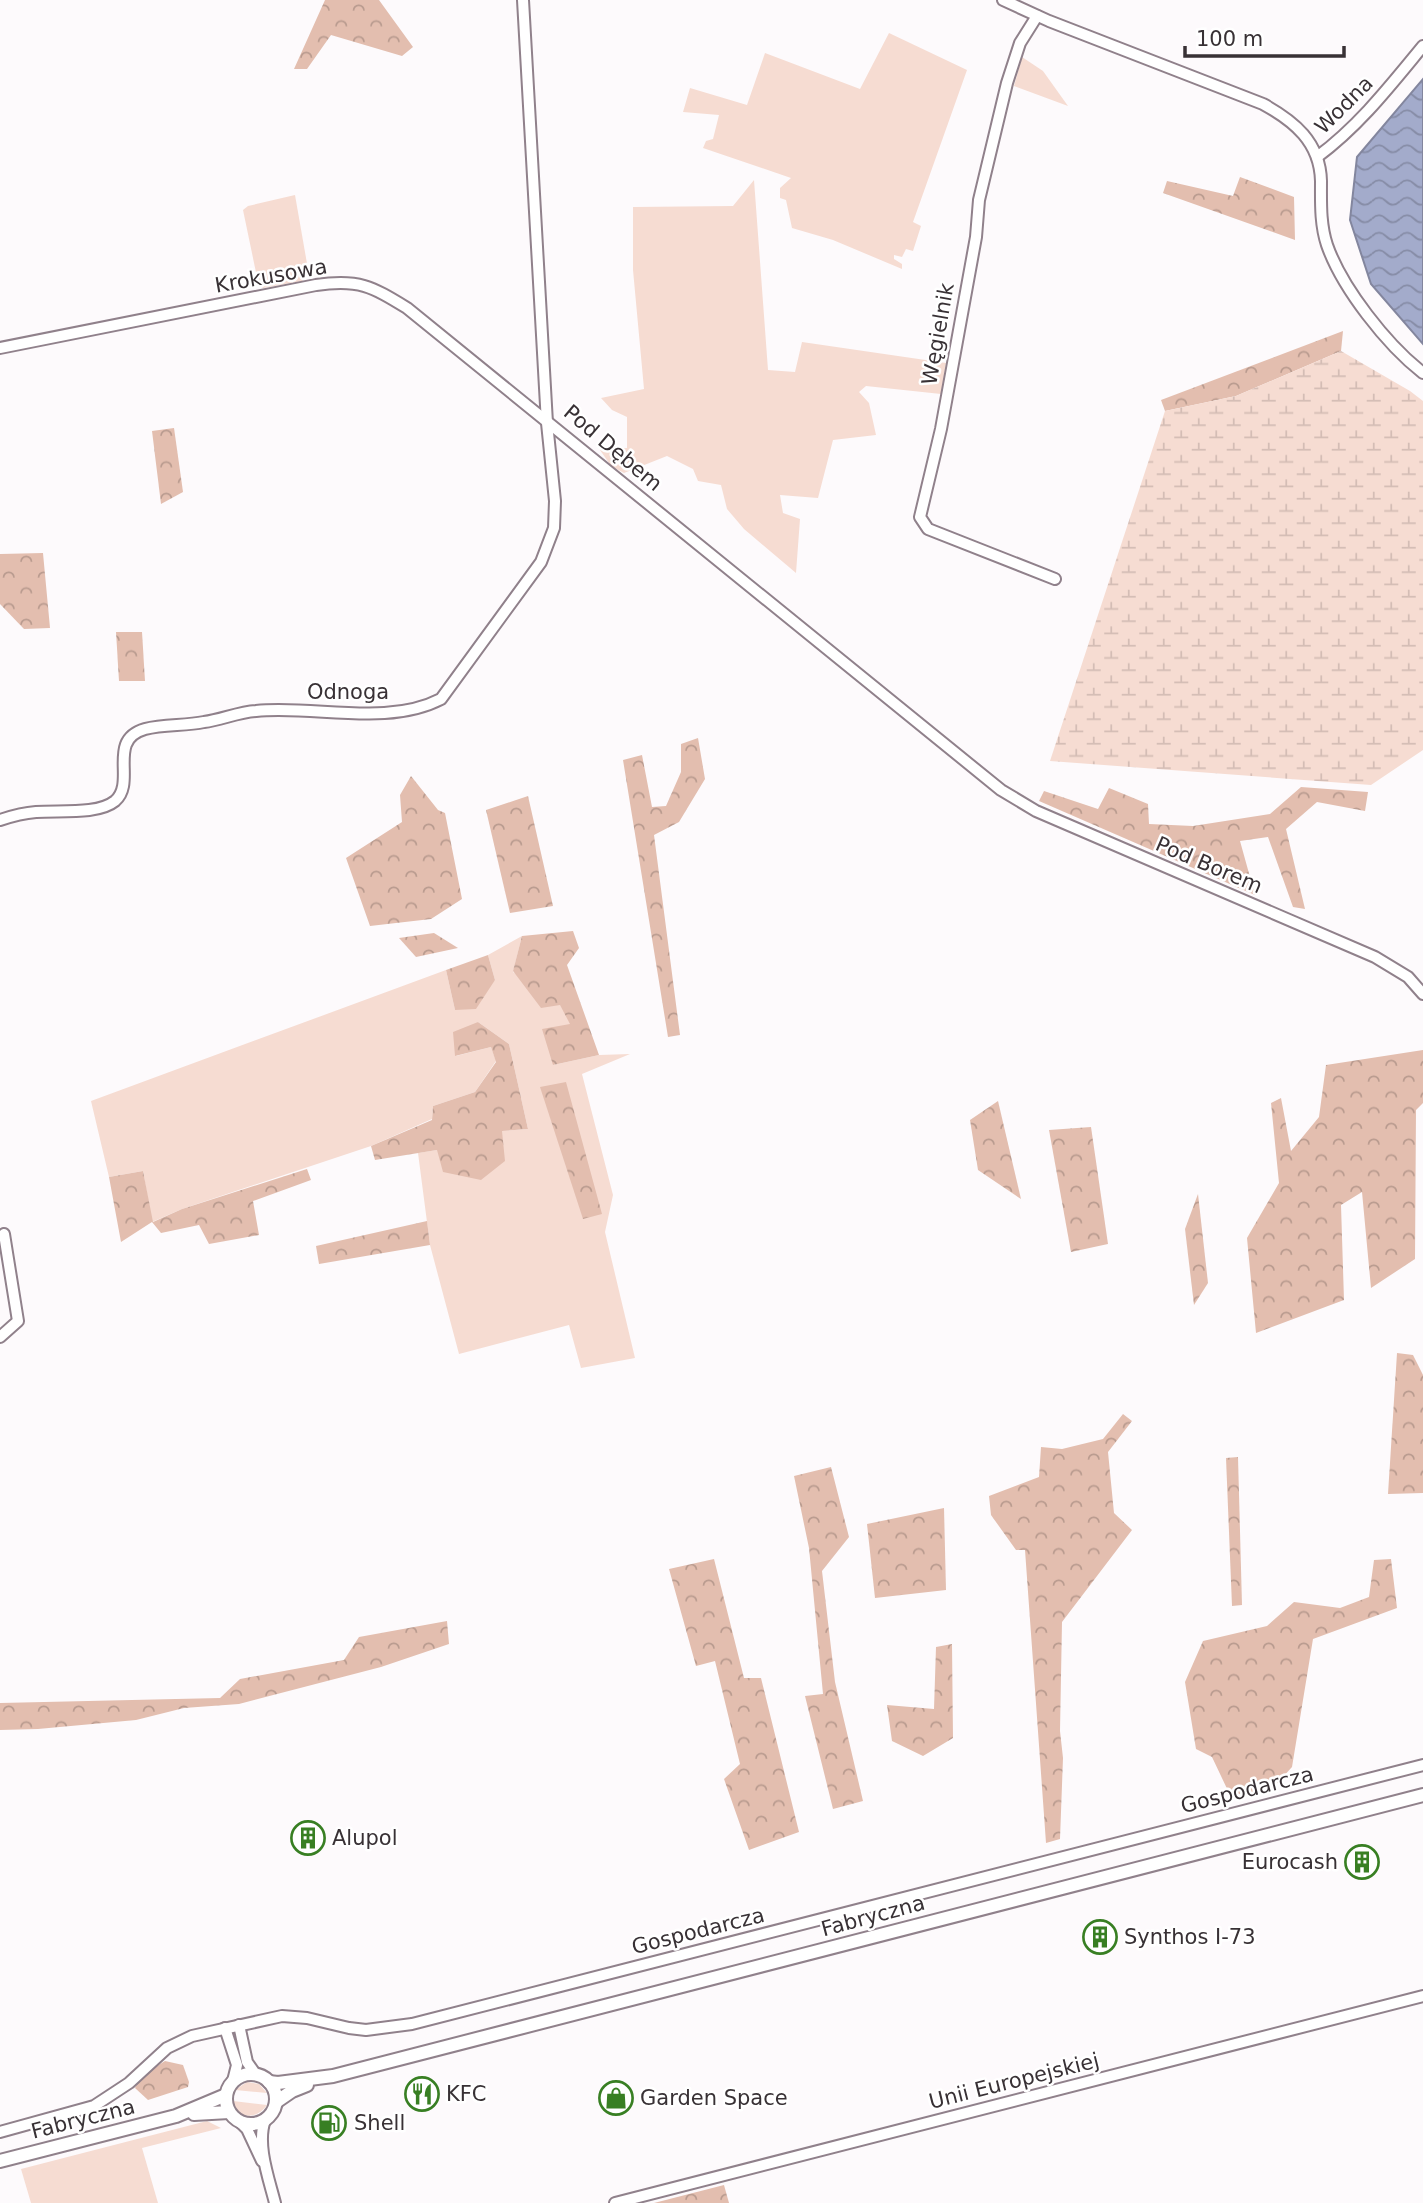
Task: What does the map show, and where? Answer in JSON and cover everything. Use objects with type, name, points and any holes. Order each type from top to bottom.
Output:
[{"type":"main road","name":"Fabryczna","points":[[276,2102],[292,2091],[333,2076],[1423,1795]]},
{"type":"main road","points":[[244,2075],[256,2075],[269,2082],[275,2092],[276,2102],[272,2113],[265,2120],[254,2124],[241,2123],[229,2112],[226,2095],[233,2081],[244,2075]]},
{"type":"main road","name":"Fabryczna","points":[[269,2082],[333,2076]]},
{"type":"main road","name":"Fabryczna","points":[[0,2161],[176,2116],[226,2095]]},
{"type":"main road","name":"Fabryczna","points":[[176,2116],[229,2112]]},
{"type":"street","name":"Pod Dębem","points":[[523,0],[547,423],[979,771]]},
{"type":"street","points":[[1003,0],[1037,16],[1263,104],[1294,122],[1317,157],[1321,178],[1320,209],[1327,244],[1340,271],[1362,309],[1423,373]]},
{"type":"street","name":"Węgielnik","points":[[1037,16],[1020,44],[1007,83],[979,200],[976,237],[941,429],[920,517],[928,528],[1055,579]]},
{"type":"street","name":"Wodna","points":[[1317,157],[1340,140],[1372,107],[1423,46]]},
{"type":"street","name":"Krokusowa","points":[[0,348],[316,285],[356,283],[374,288],[407,309],[547,423]]},
{"type":"street","name":"Odnoga","points":[[0,820],[33,812],[109,806],[118,799],[122,790],[125,745],[132,735],[146,729],[205,722],[257,710],[396,712],[426,707],[441,699],[541,562],[549,546],[554,528],[555,500],[547,423]]},
{"type":"street","name":"Pod Borem","points":[[979,771],[1001,790],[1036,811],[1375,957],[1408,977],[1423,994]]},
{"type":"street","points":[[0,1337],[18,1321],[4,1234]]},
{"type":"street","name":"Gospodarcza","points":[[0,2132],[94,2106],[129,2083],[167,2049],[192,2036],[282,2016],[307,2018],[366,2030],[412,2024],[1423,1765]]},
{"type":"street","name":"Unii Europejskiej","points":[[615,2203],[1423,1996]]},
{"type":"street","points":[[239,2025],[247,2062],[256,2075]]},
{"type":"street","points":[[225,2028],[237,2065],[233,2081]]},
{"type":"street","points":[[265,2120],[262,2133],[267,2173],[275,2203]]},
{"type":"street","points":[[241,2123],[251,2136],[267,2173]]},
{"type":"green space","points":[[325,0],[379,0],[413,47],[402,56],[331,35],[307,69],[294,69]]},
{"type":"green space","points":[[889,33],[967,70],[913,222],[921,226],[913,251],[906,249],[902,257],[894,255],[894,259],[902,264],[902,269],[833,240],[792,228],[786,200],[780,198],[780,188],[791,178],[703,148],[706,141],[713,139],[719,115],[683,112],[690,88],[747,105],[765,53],[860,89]]},
{"type":"green space","points":[[1022,57],[1043,71],[1068,106],[1014,86]]},
{"type":"green space","points":[[1240,177],[1294,197],[1295,240],[1163,193],[1167,181],[1233,196]]},
{"type":"green space","points":[[754,180],[768,370],[795,372],[802,342],[946,363],[941,394],[866,386],[859,392],[869,403],[876,435],[833,440],[818,498],[780,495],[783,513],[800,519],[796,573],[744,529],[727,509],[721,485],[698,481],[693,469],[667,456],[624,473],[611,466],[600,450],[627,448],[627,417],[612,410],[601,398],[644,389],[633,270],[633,207],[733,206]]},
{"type":"green space","points":[[295,195],[309,275],[302,281],[263,288],[258,282],[243,210],[248,206]]},
{"type":"green space","points":[[1343,331],[1341,351],[1236,396],[1165,411],[1161,400]]},
{"type":"green space","points":[[1341,351],[1423,401],[1423,750],[1371,785],[1050,761],[1165,411],[1236,396]]},
{"type":"green space","points":[[174,428],[183,492],[161,504],[152,431]]},
{"type":"green space","points":[[43,553],[50,628],[24,629],[0,604],[0,554]]},
{"type":"green space","points":[[116,632],[142,632],[145,681],[119,681]]},
{"type":"green space","points":[[698,738],[705,779],[679,822],[654,835],[680,1035],[668,1037],[623,760],[642,755],[652,807],[666,806],[681,772],[681,744]]},
{"type":"green space","points":[[411,776],[438,810],[445,813],[462,899],[431,919],[370,926],[346,858],[402,822],[400,795]]},
{"type":"green space","points":[[1301,787],[1368,792],[1365,811],[1317,802],[1286,829],[1305,909],[1293,907],[1268,837],[1240,841],[1255,895],[1039,801],[1044,791],[1098,809],[1109,788],[1148,804],[1149,824],[1193,826],[1270,814]]},
{"type":"green space","points":[[528,796],[553,906],[510,913],[486,810]]},
{"type":"green space","points":[[573,931],[579,948],[567,965],[599,1055],[553,1065],[542,1029],[570,1024],[560,1005],[541,1008],[513,971],[522,936]]},
{"type":"green space","points":[[434,933],[458,948],[416,957],[399,938]]},
{"type":"green space","points":[[522,936],[513,972],[560,1004],[571,1024],[553,1065],[599,1055],[630,1054],[582,1074],[613,1195],[605,1232],[635,1358],[581,1368],[569,1325],[459,1354],[430,1245],[418,1153],[502,1131],[528,1129],[509,1044],[478,1022],[456,1056],[491,1047],[496,1061],[475,1092],[433,1106],[432,1119],[371,1146],[182,1209],[152,1222],[143,1171],[109,1177],[91,1101],[446,970],[455,1010],[495,980],[488,955]]},
{"type":"green space","points":[[488,955],[495,980],[476,1009],[455,1010],[446,970]]},
{"type":"green space","points":[[478,1022],[509,1044],[528,1129],[502,1131],[505,1161],[481,1180],[443,1172],[437,1150],[375,1160],[371,1146],[432,1120],[433,1106],[475,1092],[496,1062],[491,1047],[455,1056],[453,1032]]},
{"type":"green space","points":[[1423,1050],[1423,1103],[1416,1110],[1415,1259],[1371,1288],[1362,1192],[1341,1205],[1344,1300],[1256,1333],[1247,1238],[1279,1183],[1271,1103],[1281,1098],[1291,1151],[1319,1117],[1326,1065]]},
{"type":"green space","points":[[566,1082],[602,1214],[583,1219],[540,1087]]},
{"type":"green space","points":[[998,1101],[1021,1199],[978,1170],[970,1120]]},
{"type":"green space","points":[[1091,1127],[1108,1244],[1071,1252],[1049,1130]]},
{"type":"green space","points":[[307,1169],[311,1180],[253,1201],[259,1235],[209,1244],[199,1225],[161,1233],[152,1222],[121,1242],[109,1177],[143,1171],[153,1222],[182,1209]]},
{"type":"green space","points":[[1198,1194],[1208,1283],[1194,1305],[1185,1229]]},
{"type":"green space","points":[[427,1221],[430,1245],[319,1264],[316,1246]]},
{"type":"green space","points":[[1397,1353],[1413,1355],[1423,1375],[1423,1493],[1388,1494]]},
{"type":"green space","points":[[1123,1414],[1132,1421],[1108,1452],[1114,1513],[1132,1530],[1062,1622],[1060,1731],[1063,1758],[1060,1839],[1046,1843],[1025,1550],[1016,1550],[991,1515],[989,1496],[1039,1477],[1041,1447],[1062,1449],[1103,1439]]},
{"type":"green space","points":[[1238,1457],[1242,1605],[1232,1606],[1226,1458]]},
{"type":"green space","points":[[831,1467],[849,1537],[822,1571],[835,1682],[863,1801],[833,1809],[805,1696],[823,1694],[809,1548],[794,1476]]},
{"type":"green space","points":[[944,1508],[946,1590],[875,1598],[867,1524]]},
{"type":"green space","points":[[714,1559],[744,1678],[761,1678],[799,1832],[749,1850],[724,1779],[740,1764],[715,1661],[696,1666],[669,1569]]},
{"type":"green space","points":[[1391,1559],[1397,1608],[1313,1639],[1292,1767],[1271,1790],[1230,1795],[1212,1757],[1196,1749],[1185,1682],[1203,1641],[1267,1626],[1294,1602],[1340,1608],[1369,1597],[1374,1560]]},
{"type":"green space","points":[[447,1621],[449,1644],[381,1667],[239,1704],[184,1708],[136,1720],[0,1730],[0,1703],[220,1698],[240,1679],[344,1660],[359,1637]]},
{"type":"green space","points":[[952,1644],[953,1738],[923,1756],[892,1741],[887,1705],[934,1709],[936,1647]]},
{"type":"green space","points":[[165,2061],[183,2065],[188,2087],[148,2100],[135,2088],[141,2076]]},
{"type":"green space","points":[[247,2082],[259,2084],[267,2093],[235,2090]]},
{"type":"green space","points":[[233,2101],[267,2105],[258,2113],[248,2116],[239,2112]]},
{"type":"green space","points":[[207,2121],[221,2128],[142,2148],[158,2203],[31,2203],[21,2169]]},
{"type":"green space","points":[[724,2185],[729,2203],[654,2203]]},
{"type":"water","points":[[1423,79],[1423,344],[1371,284],[1350,220],[1357,157]]},
{"type":"place","name":"Alupol","points":[[308,1838]]},
{"type":"place","name":"Eurocash","points":[[1362,1862]]},
{"type":"place","name":"Synthos I-73","points":[[1100,1937]]},
{"type":"place","name":"KFC","points":[[422,2094]]},
{"type":"place","name":"Garden Space","points":[[616,2098]]},
{"type":"place","name":"Shell","points":[[329,2123]]}]
